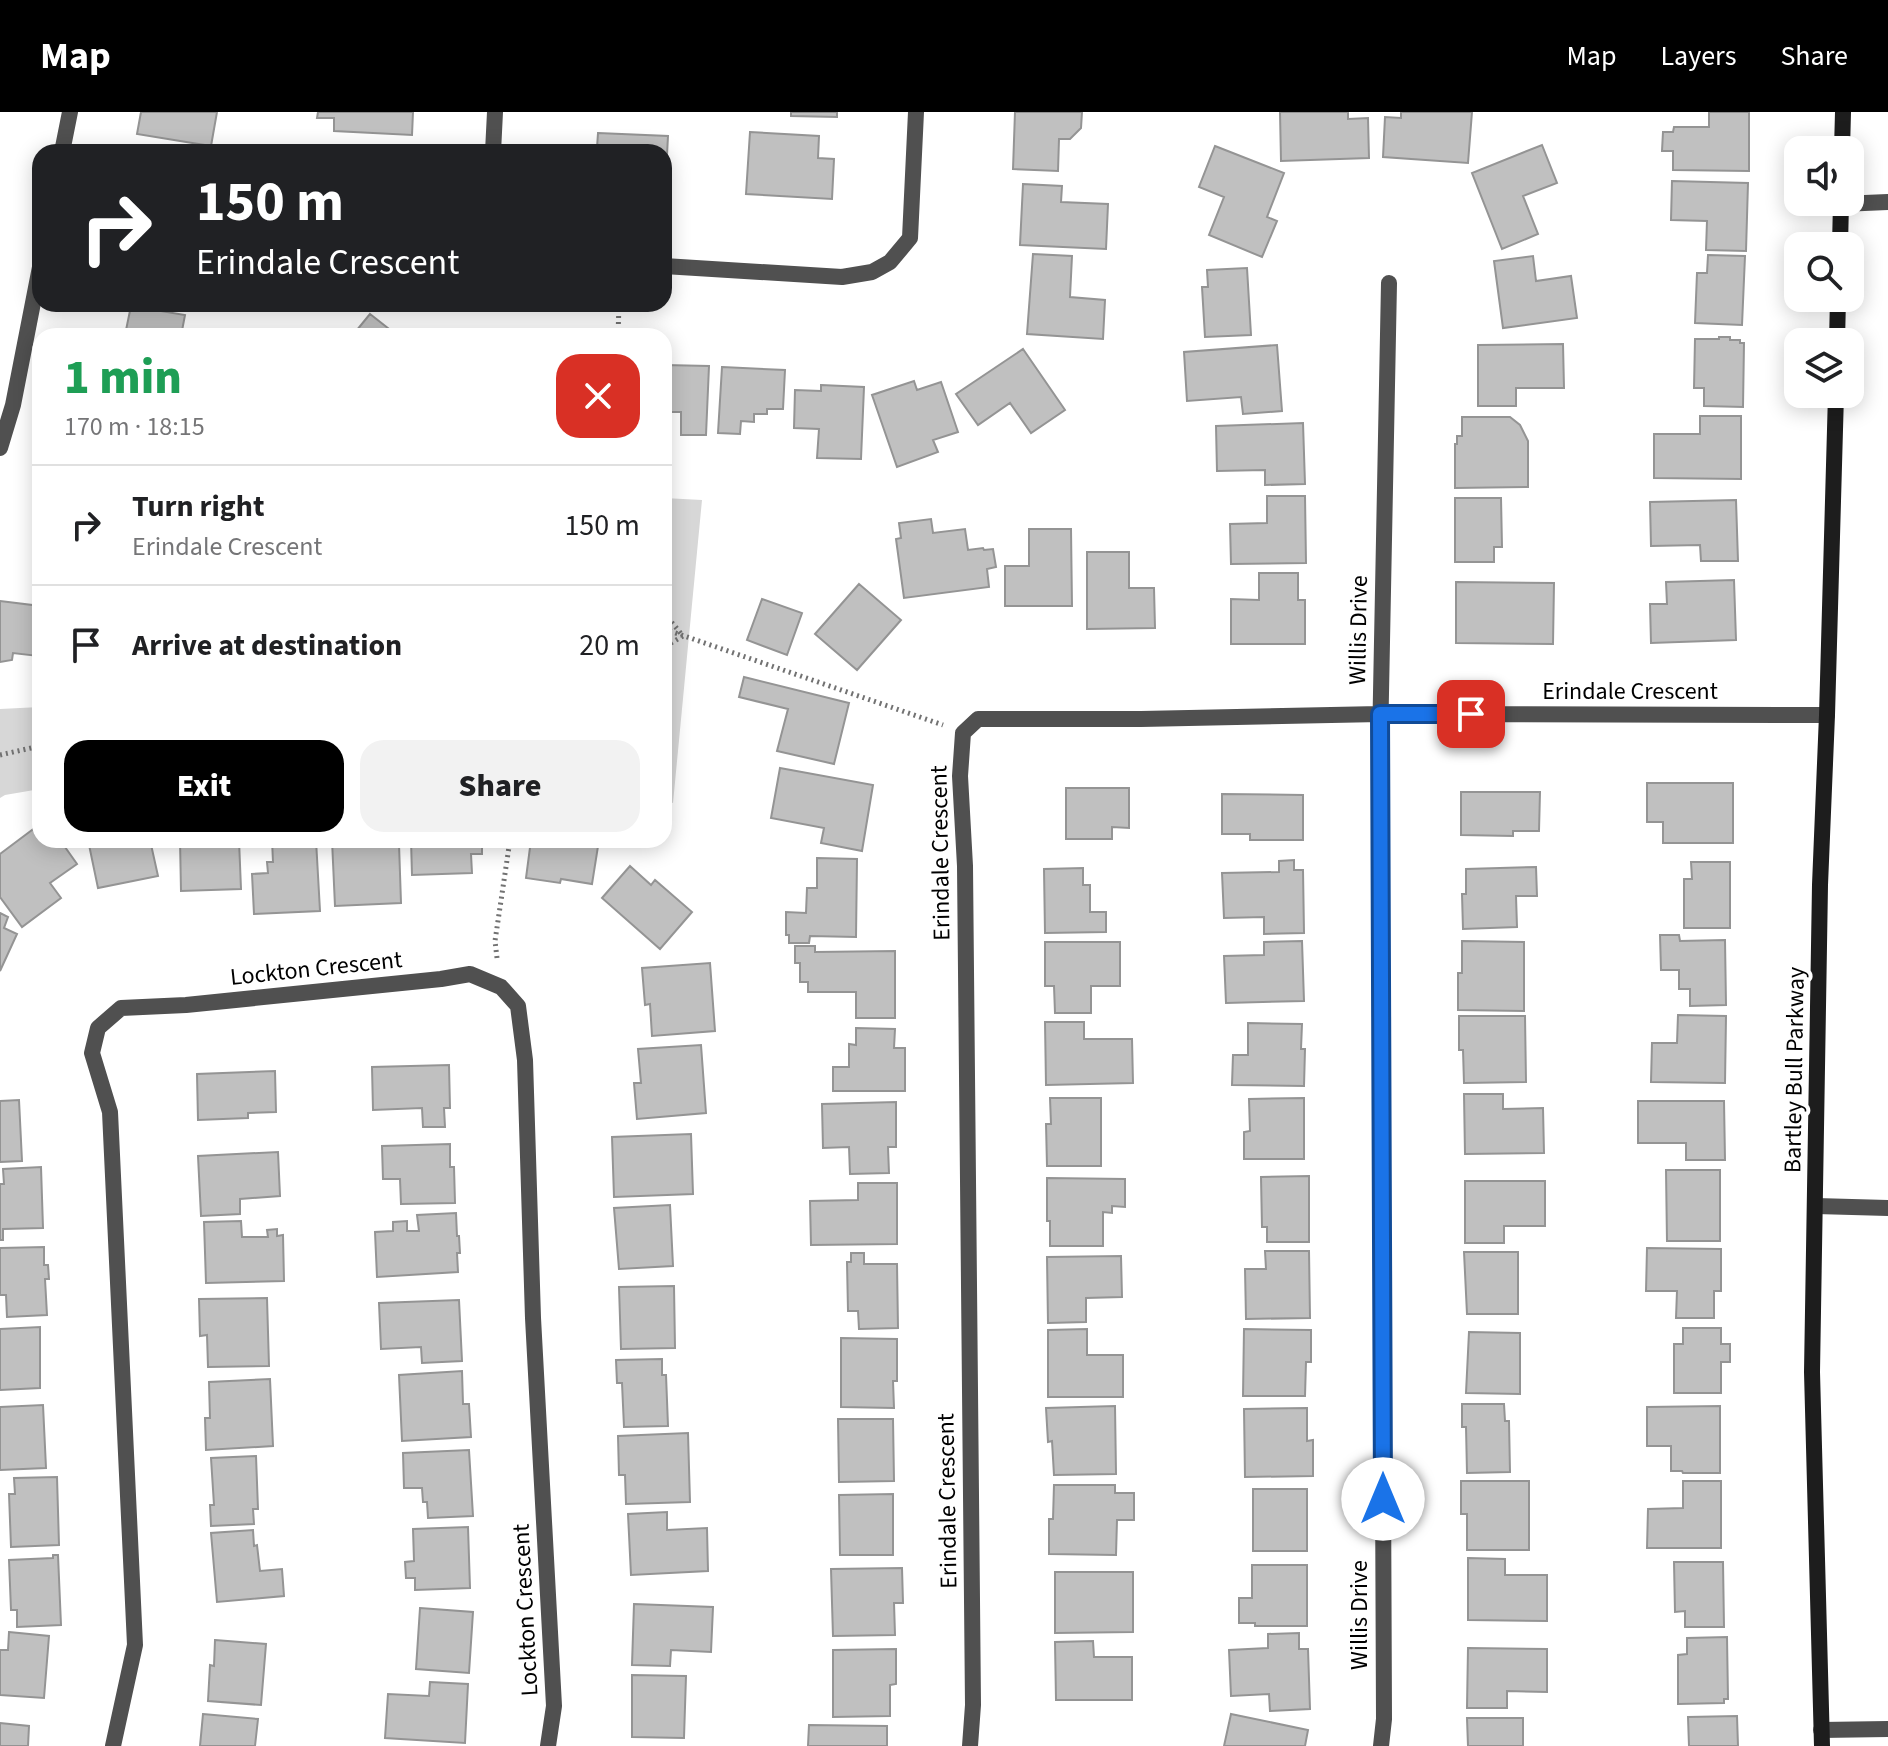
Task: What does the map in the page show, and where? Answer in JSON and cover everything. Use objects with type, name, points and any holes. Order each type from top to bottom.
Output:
[{"type":"street","points":[[64,144],[70,112]]},
{"type":"street","points":[[493,144],[495,112]]},
{"type":"street","points":[[672,266],[842,277],[872,272],[890,262],[910,238],[916,112]]},
{"type":"street","points":[[1842,136],[1843,112]]},
{"type":"street","points":[[1864,203],[1888,202]]},
{"type":"street","name":"Willis Drive","points":[[1381,1746],[1384,1719],[1380,714],[1389,283]]},
{"type":"street","points":[[0,448],[13,405],[32,308]]},
{"type":"street","name":"Bartley Bull Parkway","points":[[1821,1738],[1812,1372],[1820,885],[1836,408]]},
{"type":"street","name":"Erindale Crescent","points":[[970,1746],[973,1674],[965,866],[960,776],[963,733],[978,719],[1380,714],[1827,715]]},
{"type":"street","name":"Lockton Crescent","points":[[113,1746],[135,1645],[110,1112],[92,1053],[98,1028],[121,1008],[201,1004],[470,974],[501,987],[518,1006],[525,1060],[533,1318],[554,1706],[548,1746]]},
{"type":"street","points":[[1816,1206],[1888,1208]]},
{"type":"street","points":[[1821,1738],[1888,1729]]},
{"type":"path","points":[[672,623],[683,636]]},
{"type":"path","points":[[672,632],[963,733]]},
{"type":"path","points":[[672,642],[683,636]]},
{"type":"path","points":[[0,755],[32,748]]},
{"type":"path","points":[[501,987],[495,941],[509,848]]},
{"type":"shaded area","points":[[672,498],[702,500],[672,803]]},
{"type":"shaded area","points":[[32,707],[32,790],[0,798],[0,709]]},
{"type":"building","points":[[141,112],[217,112],[211,144],[137,134]]},
{"type":"building","points":[[318,112],[413,112],[412,135],[334,131],[334,118],[317,118]]},
{"type":"building","points":[[791,112],[837,112],[837,117],[791,116]]},
{"type":"building","points":[[1015,112],[1082,112],[1081,128],[1070,139],[1059,139],[1058,171],[1013,169]]},
{"type":"building","points":[[1280,112],[1348,112],[1348,119],[1368,118],[1369,158],[1281,161]]},
{"type":"building","points":[[1401,112],[1472,112],[1468,163],[1383,157],[1385,117],[1401,118]]},
{"type":"building","points":[[1709,112],[1749,112],[1749,171],[1673,170],[1673,151],[1662,151],[1663,132],[1673,132],[1674,127],[1709,127]]},
{"type":"building","points":[[750,132],[819,136],[818,158],[834,159],[832,199],[746,194]]},
{"type":"building","points":[[598,133],[668,136],[668,144],[597,144]]},
{"type":"building","points":[[1542,145],[1557,183],[1523,196],[1538,234],[1502,249],[1472,173]]},
{"type":"building","points":[[1215,146],[1284,173],[1267,217],[1277,221],[1262,257],[1209,235],[1224,197],[1199,187]]},
{"type":"building","points":[[1672,181],[1748,183],[1746,251],[1706,250],[1707,221],[1671,220]]},
{"type":"building","points":[[1023,184],[1062,186],[1061,202],[1108,204],[1106,249],[1020,245]]},
{"type":"building","points":[[1033,254],[1072,256],[1070,297],[1105,300],[1103,339],[1027,334]]},
{"type":"building","points":[[1708,255],[1745,256],[1742,325],[1695,323],[1697,273],[1707,273]]},
{"type":"building","points":[[1533,256],[1536,281],[1571,276],[1577,318],[1503,328],[1494,261]]},
{"type":"building","points":[[1247,268],[1251,335],[1205,337],[1202,287],[1208,287],[1207,270]]},
{"type":"building","points":[[130,312],[185,315],[183,328],[126,328]]},
{"type":"building","points":[[370,314],[388,328],[359,328]]},
{"type":"building","points":[[1730,337],[1730,340],[1744,343],[1743,407],[1704,406],[1704,388],[1694,388],[1695,339]]},
{"type":"building","points":[[1563,344],[1564,388],[1516,388],[1516,406],[1478,406],[1478,345]]},
{"type":"building","points":[[1277,345],[1282,411],[1243,414],[1241,397],[1187,401],[1184,352]]},
{"type":"building","points":[[1023,349],[1065,410],[1031,433],[1010,403],[978,425],[956,394]]},
{"type":"building","points":[[672,365],[709,366],[706,435],[681,435],[681,412],[672,412]]},
{"type":"building","points":[[722,367],[785,370],[783,409],[767,409],[767,414],[754,414],[754,422],[741,421],[740,434],[718,433]]},
{"type":"building","points":[[914,381],[917,390],[941,382],[958,432],[933,440],[938,452],[897,467],[872,395]]},
{"type":"building","points":[[821,385],[864,387],[861,459],[817,458],[819,429],[794,428],[795,390],[821,391]]},
{"type":"building","points":[[1700,416],[1741,416],[1741,479],[1654,478],[1654,434],[1700,434]]},
{"type":"building","points":[[1462,417],[1510,417],[1520,425],[1528,441],[1528,487],[1455,488],[1455,444],[1457,436],[1462,436]]},
{"type":"building","points":[[1303,423],[1305,484],[1265,485],[1265,470],[1217,471],[1216,426]]},
{"type":"building","points":[[1267,496],[1305,496],[1306,563],[1231,564],[1230,524],[1267,523]]},
{"type":"building","points":[[1455,498],[1501,498],[1502,547],[1494,547],[1494,562],[1455,562]]},
{"type":"building","points":[[1736,500],[1738,561],[1701,561],[1700,545],[1651,546],[1650,502]]},
{"type":"building","points":[[931,519],[933,533],[965,529],[968,550],[993,549],[996,567],[987,569],[989,587],[904,598],[896,539],[901,538],[899,523]]},
{"type":"building","points":[[1029,529],[1071,529],[1072,606],[1005,606],[1005,566],[1029,566]]},
{"type":"building","points":[[1087,552],[1129,552],[1129,588],[1154,588],[1155,628],[1087,629]]},
{"type":"building","points":[[1259,573],[1298,573],[1298,600],[1305,600],[1305,644],[1231,644],[1231,599],[1259,600]]},
{"type":"building","points":[[1734,580],[1736,640],[1651,643],[1650,604],[1667,604],[1666,582]]},
{"type":"building","points":[[1456,582],[1554,583],[1553,644],[1456,643]]},
{"type":"building","points":[[859,584],[901,620],[857,670],[815,634]]},
{"type":"building","points":[[762,599],[802,613],[787,655],[747,640]]},
{"type":"building","points":[[0,601],[32,605],[32,655],[13,653],[12,660],[0,662]]},
{"type":"building","points":[[744,677],[849,703],[834,764],[777,751],[788,709],[739,697]]},
{"type":"building","points":[[780,768],[873,785],[862,851],[821,843],[824,828],[771,818]]},
{"type":"building","points":[[1647,783],[1733,783],[1733,843],[1663,843],[1663,822],[1647,822]]},
{"type":"building","points":[[1066,788],[1129,788],[1129,828],[1112,827],[1112,839],[1066,839]]},
{"type":"building","points":[[1461,792],[1540,792],[1539,831],[1513,831],[1513,836],[1461,835]]},
{"type":"building","points":[[1222,794],[1303,795],[1303,840],[1250,840],[1250,834],[1222,834]]},
{"type":"building","points":[[32,830],[32,848],[66,848],[77,864],[50,883],[61,898],[22,927],[0,897],[0,854]]},
{"type":"building","points":[[90,848],[152,848],[158,876],[98,888]]},
{"type":"building","points":[[180,848],[239,848],[241,889],[181,891]]},
{"type":"building","points":[[272,848],[316,848],[320,911],[254,914],[252,874],[268,873],[267,862],[273,862]]},
{"type":"building","points":[[332,848],[399,848],[401,903],[335,906]]},
{"type":"building","points":[[411,848],[482,848],[482,854],[471,854],[472,873],[412,875]]},
{"type":"building","points":[[530,848],[598,848],[592,884],[526,878]]},
{"type":"building","points":[[817,858],[857,859],[856,937],[810,936],[809,943],[789,943],[786,912],[806,913],[807,888],[817,888]]},
{"type":"building","points":[[1294,860],[1294,870],[1303,870],[1304,933],[1264,934],[1264,917],[1224,918],[1222,873],[1279,872],[1279,861]]},
{"type":"building","points":[[1691,862],[1730,862],[1730,928],[1684,928],[1684,879],[1692,879]]},
{"type":"building","points":[[630,866],[651,885],[655,880],[692,912],[660,949],[602,898]]},
{"type":"building","points":[[1536,867],[1537,896],[1516,896],[1517,927],[1463,929],[1462,894],[1466,894],[1466,869]]},
{"type":"building","points":[[1083,868],[1083,885],[1090,885],[1090,912],[1106,912],[1106,932],[1045,933],[1044,869]]},
{"type":"building","points":[[0,913],[8,917],[4,928],[17,934],[0,971]]},
{"type":"building","points":[[1660,935],[1679,935],[1680,941],[1725,940],[1726,1005],[1690,1006],[1690,989],[1679,989],[1679,970],[1661,970]]},
{"type":"building","points":[[1302,941],[1304,1001],[1226,1003],[1224,956],[1264,955],[1264,942]]},
{"type":"building","points":[[1462,941],[1524,942],[1524,1011],[1458,1010]]},
{"type":"building","points":[[1045,942],[1120,942],[1120,986],[1091,986],[1091,1013],[1055,1013],[1054,986],[1045,986]]},
{"type":"building","points":[[795,946],[815,946],[815,952],[895,951],[895,1018],[856,1018],[856,992],[808,992],[808,982],[800,982],[800,963],[795,963]]},
{"type":"building","points":[[710,963],[715,1031],[652,1036],[650,1004],[645,1005],[642,968]]},
{"type":"building","points":[[1678,1015],[1726,1016],[1725,1083],[1651,1082],[1652,1043],[1677,1043]]},
{"type":"building","points":[[1459,1016],[1525,1016],[1526,1082],[1464,1083],[1463,1050],[1459,1050]]},
{"type":"building","points":[[1045,1022],[1084,1022],[1084,1039],[1132,1039],[1133,1083],[1046,1085]]},
{"type":"building","points":[[1248,1023],[1302,1024],[1304,1086],[1232,1085],[1233,1055],[1248,1055]]},
{"type":"building","points":[[856,1028],[895,1029],[894,1048],[905,1048],[905,1091],[833,1091],[833,1067],[849,1067],[849,1044],[856,1045]]},
{"type":"building","points":[[701,1045],[706,1113],[637,1119],[634,1083],[641,1083],[638,1049]]},
{"type":"building","points":[[449,1065],[450,1108],[444,1108],[445,1127],[423,1127],[422,1108],[373,1110],[372,1067]]},
{"type":"building","points":[[275,1071],[276,1112],[248,1113],[248,1118],[198,1120],[197,1074]]},
{"type":"building","points":[[1464,1094],[1503,1094],[1503,1109],[1543,1108],[1544,1153],[1465,1154]]},
{"type":"building","points":[[1050,1098],[1101,1098],[1101,1166],[1047,1166],[1046,1124],[1051,1124]]},
{"type":"building","points":[[1304,1098],[1304,1159],[1244,1159],[1244,1132],[1250,1131],[1249,1099]]},
{"type":"building","points":[[19,1100],[22,1161],[0,1162],[0,1101]]},
{"type":"building","points":[[1638,1101],[1724,1101],[1725,1160],[1686,1160],[1686,1143],[1638,1143]]},
{"type":"building","points":[[896,1102],[896,1147],[888,1147],[889,1173],[850,1174],[849,1147],[823,1148],[822,1104]]},
{"type":"building","points":[[691,1134],[693,1194],[614,1197],[612,1137]]},
{"type":"building","points":[[450,1144],[455,1203],[401,1204],[400,1179],[383,1179],[382,1146]]},
{"type":"building","points":[[278,1152],[280,1196],[240,1199],[240,1214],[201,1216],[198,1156]]},
{"type":"building","points":[[41,1167],[43,1228],[3,1229],[3,1240],[0,1240],[3,1169]]},
{"type":"building","points":[[1666,1170],[1720,1170],[1720,1241],[1667,1241]]},
{"type":"building","points":[[1309,1176],[1309,1242],[1267,1242],[1267,1227],[1262,1227],[1261,1177]]},
{"type":"building","points":[[1047,1178],[1125,1179],[1125,1207],[1112,1206],[1112,1213],[1103,1212],[1103,1246],[1050,1246]]},
{"type":"building","points":[[1465,1181],[1545,1181],[1545,1226],[1504,1226],[1504,1243],[1465,1243]]},
{"type":"building","points":[[858,1183],[897,1183],[897,1244],[811,1245],[810,1201],[858,1200]]},
{"type":"building","points":[[670,1205],[673,1266],[619,1269],[614,1208]]},
{"type":"building","points":[[456,1213],[460,1253],[457,1253],[458,1272],[377,1277],[375,1232],[393,1231],[393,1222],[407,1221],[407,1231],[419,1231],[417,1215]]},
{"type":"building","points":[[241,1221],[242,1237],[268,1237],[267,1230],[277,1229],[277,1236],[283,1235],[284,1281],[206,1283],[204,1222]]},
{"type":"building","points":[[44,1247],[44,1265],[48,1265],[49,1279],[45,1279],[47,1315],[7,1317],[6,1295],[0,1295],[0,1248]]},
{"type":"building","points":[[1647,1248],[1721,1249],[1721,1291],[1714,1291],[1714,1318],[1676,1318],[1677,1291],[1646,1291]]},
{"type":"building","points":[[1265,1251],[1309,1251],[1310,1318],[1246,1319],[1245,1269],[1266,1269]]},
{"type":"building","points":[[1464,1252],[1518,1252],[1518,1314],[1467,1314]]},
{"type":"building","points":[[851,1253],[864,1253],[864,1264],[897,1264],[898,1328],[859,1329],[858,1311],[848,1311],[847,1262],[851,1262]]},
{"type":"building","points":[[1121,1256],[1122,1297],[1086,1298],[1086,1322],[1048,1323],[1047,1257]]},
{"type":"building","points":[[674,1286],[675,1348],[621,1349],[619,1287]]},
{"type":"building","points":[[267,1298],[269,1366],[208,1367],[207,1335],[200,1336],[199,1299]]},
{"type":"building","points":[[459,1300],[462,1361],[422,1363],[421,1347],[381,1349],[379,1303]]},
{"type":"building","points":[[40,1327],[40,1388],[0,1390],[0,1329]]},
{"type":"building","points":[[1683,1328],[1721,1328],[1721,1344],[1730,1344],[1730,1362],[1721,1362],[1721,1393],[1674,1393],[1674,1344],[1683,1344]]},
{"type":"building","points":[[1087,1329],[1087,1355],[1123,1355],[1123,1397],[1048,1397],[1048,1330]]},
{"type":"building","points":[[1244,1329],[1311,1330],[1311,1362],[1306,1362],[1305,1396],[1243,1396]]},
{"type":"building","points":[[1469,1332],[1520,1333],[1520,1394],[1466,1393]]},
{"type":"building","points":[[841,1338],[897,1339],[894,1408],[841,1407]]},
{"type":"building","points":[[662,1359],[662,1375],[666,1375],[668,1426],[624,1427],[622,1383],[617,1383],[616,1360]]},
{"type":"building","points":[[462,1371],[463,1404],[469,1404],[471,1437],[402,1441],[399,1375]]},
{"type":"building","points":[[270,1379],[273,1446],[206,1450],[205,1418],[210,1418],[209,1382]]},
{"type":"building","points":[[1462,1404],[1504,1404],[1505,1421],[1509,1421],[1510,1472],[1467,1473]]},
{"type":"building","points":[[43,1405],[46,1468],[0,1470],[0,1407]]},
{"type":"building","points":[[1115,1406],[1116,1474],[1054,1475],[1046,1408]]},
{"type":"building","points":[[1720,1406],[1720,1473],[1671,1471],[1671,1446],[1647,1446],[1647,1407]]},
{"type":"building","points":[[1307,1408],[1307,1441],[1313,1440],[1313,1476],[1245,1477],[1244,1409]]},
{"type":"building","points":[[838,1419],[893,1419],[894,1481],[839,1482]]},
{"type":"building","points":[[688,1433],[690,1502],[626,1504],[625,1475],[619,1475],[618,1436]]},
{"type":"building","points":[[469,1450],[473,1516],[428,1518],[422,1488],[404,1488],[403,1453]]},
{"type":"building","points":[[256,1456],[258,1509],[253,1509],[254,1524],[211,1526],[210,1505],[214,1505],[211,1458]]},
{"type":"building","points":[[57,1477],[59,1545],[11,1547],[9,1494],[15,1494],[14,1478]]},
{"type":"building","points":[[1461,1481],[1529,1481],[1529,1550],[1467,1550],[1467,1514],[1461,1514]]},
{"type":"building","points":[[1683,1481],[1721,1481],[1721,1548],[1647,1548],[1648,1509],[1683,1508]]},
{"type":"building","points":[[1054,1485],[1115,1485],[1115,1493],[1134,1493],[1134,1520],[1117,1520],[1116,1555],[1049,1554],[1049,1519],[1053,1519]]},
{"type":"building","points":[[1253,1489],[1307,1489],[1307,1551],[1253,1551]]},
{"type":"building","points":[[893,1494],[893,1555],[840,1555],[839,1495]]},
{"type":"building","points":[[667,1512],[667,1530],[707,1528],[708,1571],[631,1575],[628,1514]]},
{"type":"building","points":[[468,1527],[470,1588],[415,1590],[415,1578],[406,1578],[405,1562],[414,1561],[413,1529]]},
{"type":"building","points":[[253,1530],[260,1571],[282,1569],[284,1596],[217,1602],[211,1533]]},
{"type":"building","points":[[53,1555],[58,1555],[61,1625],[17,1627],[17,1610],[11,1610],[9,1560],[53,1558]]},
{"type":"building","points":[[1468,1558],[1505,1559],[1505,1575],[1547,1575],[1547,1621],[1468,1620]]},
{"type":"building","points":[[1674,1562],[1723,1562],[1724,1627],[1685,1627],[1685,1611],[1675,1612]]},
{"type":"building","points":[[1252,1565],[1307,1565],[1307,1626],[1239,1623],[1239,1598],[1252,1598]]},
{"type":"building","points":[[902,1568],[903,1603],[894,1603],[895,1635],[833,1636],[831,1569]]},
{"type":"building","points":[[1055,1572],[1133,1572],[1133,1632],[1055,1633]]},
{"type":"building","points":[[634,1604],[713,1607],[711,1652],[671,1650],[670,1666],[632,1665]]},
{"type":"building","points":[[420,1608],[473,1612],[469,1673],[416,1669]]},
{"type":"building","points":[[9,1632],[49,1636],[44,1698],[0,1695],[0,1650],[8,1650]]},
{"type":"building","points":[[1299,1633],[1299,1649],[1308,1649],[1310,1709],[1270,1711],[1269,1694],[1231,1696],[1229,1650],[1268,1648],[1268,1634]]},
{"type":"building","points":[[1727,1637],[1728,1699],[1724,1699],[1724,1703],[1678,1704],[1678,1655],[1687,1654],[1687,1638]]},
{"type":"building","points":[[215,1640],[266,1644],[261,1705],[208,1701]]},
{"type":"building","points":[[1093,1641],[1094,1657],[1132,1657],[1132,1700],[1056,1700],[1055,1642]]},
{"type":"building","points":[[1468,1648],[1547,1649],[1547,1692],[1507,1691],[1507,1708],[1467,1708]]},
{"type":"building","points":[[896,1649],[896,1684],[890,1685],[890,1716],[833,1717],[833,1650]]},
{"type":"building","points":[[632,1675],[686,1676],[684,1738],[632,1737]]},
{"type":"building","points":[[430,1682],[468,1684],[465,1743],[385,1738],[388,1694],[429,1696]]},
{"type":"building","points":[[203,1714],[258,1719],[255,1746],[200,1746]]},
{"type":"building","points":[[1231,1714],[1308,1730],[1305,1746],[1224,1746]]},
{"type":"building","points":[[1737,1716],[1738,1746],[1689,1746],[1688,1717]]},
{"type":"building","points":[[1467,1718],[1523,1718],[1523,1746],[1468,1746]]},
{"type":"building","points":[[0,1723],[29,1726],[28,1746],[0,1746]]},
{"type":"building","points":[[809,1725],[887,1726],[887,1746],[808,1746]]},
{"type":"route","points":[[1383,1499],[1380,714],[1471,714]]}]
